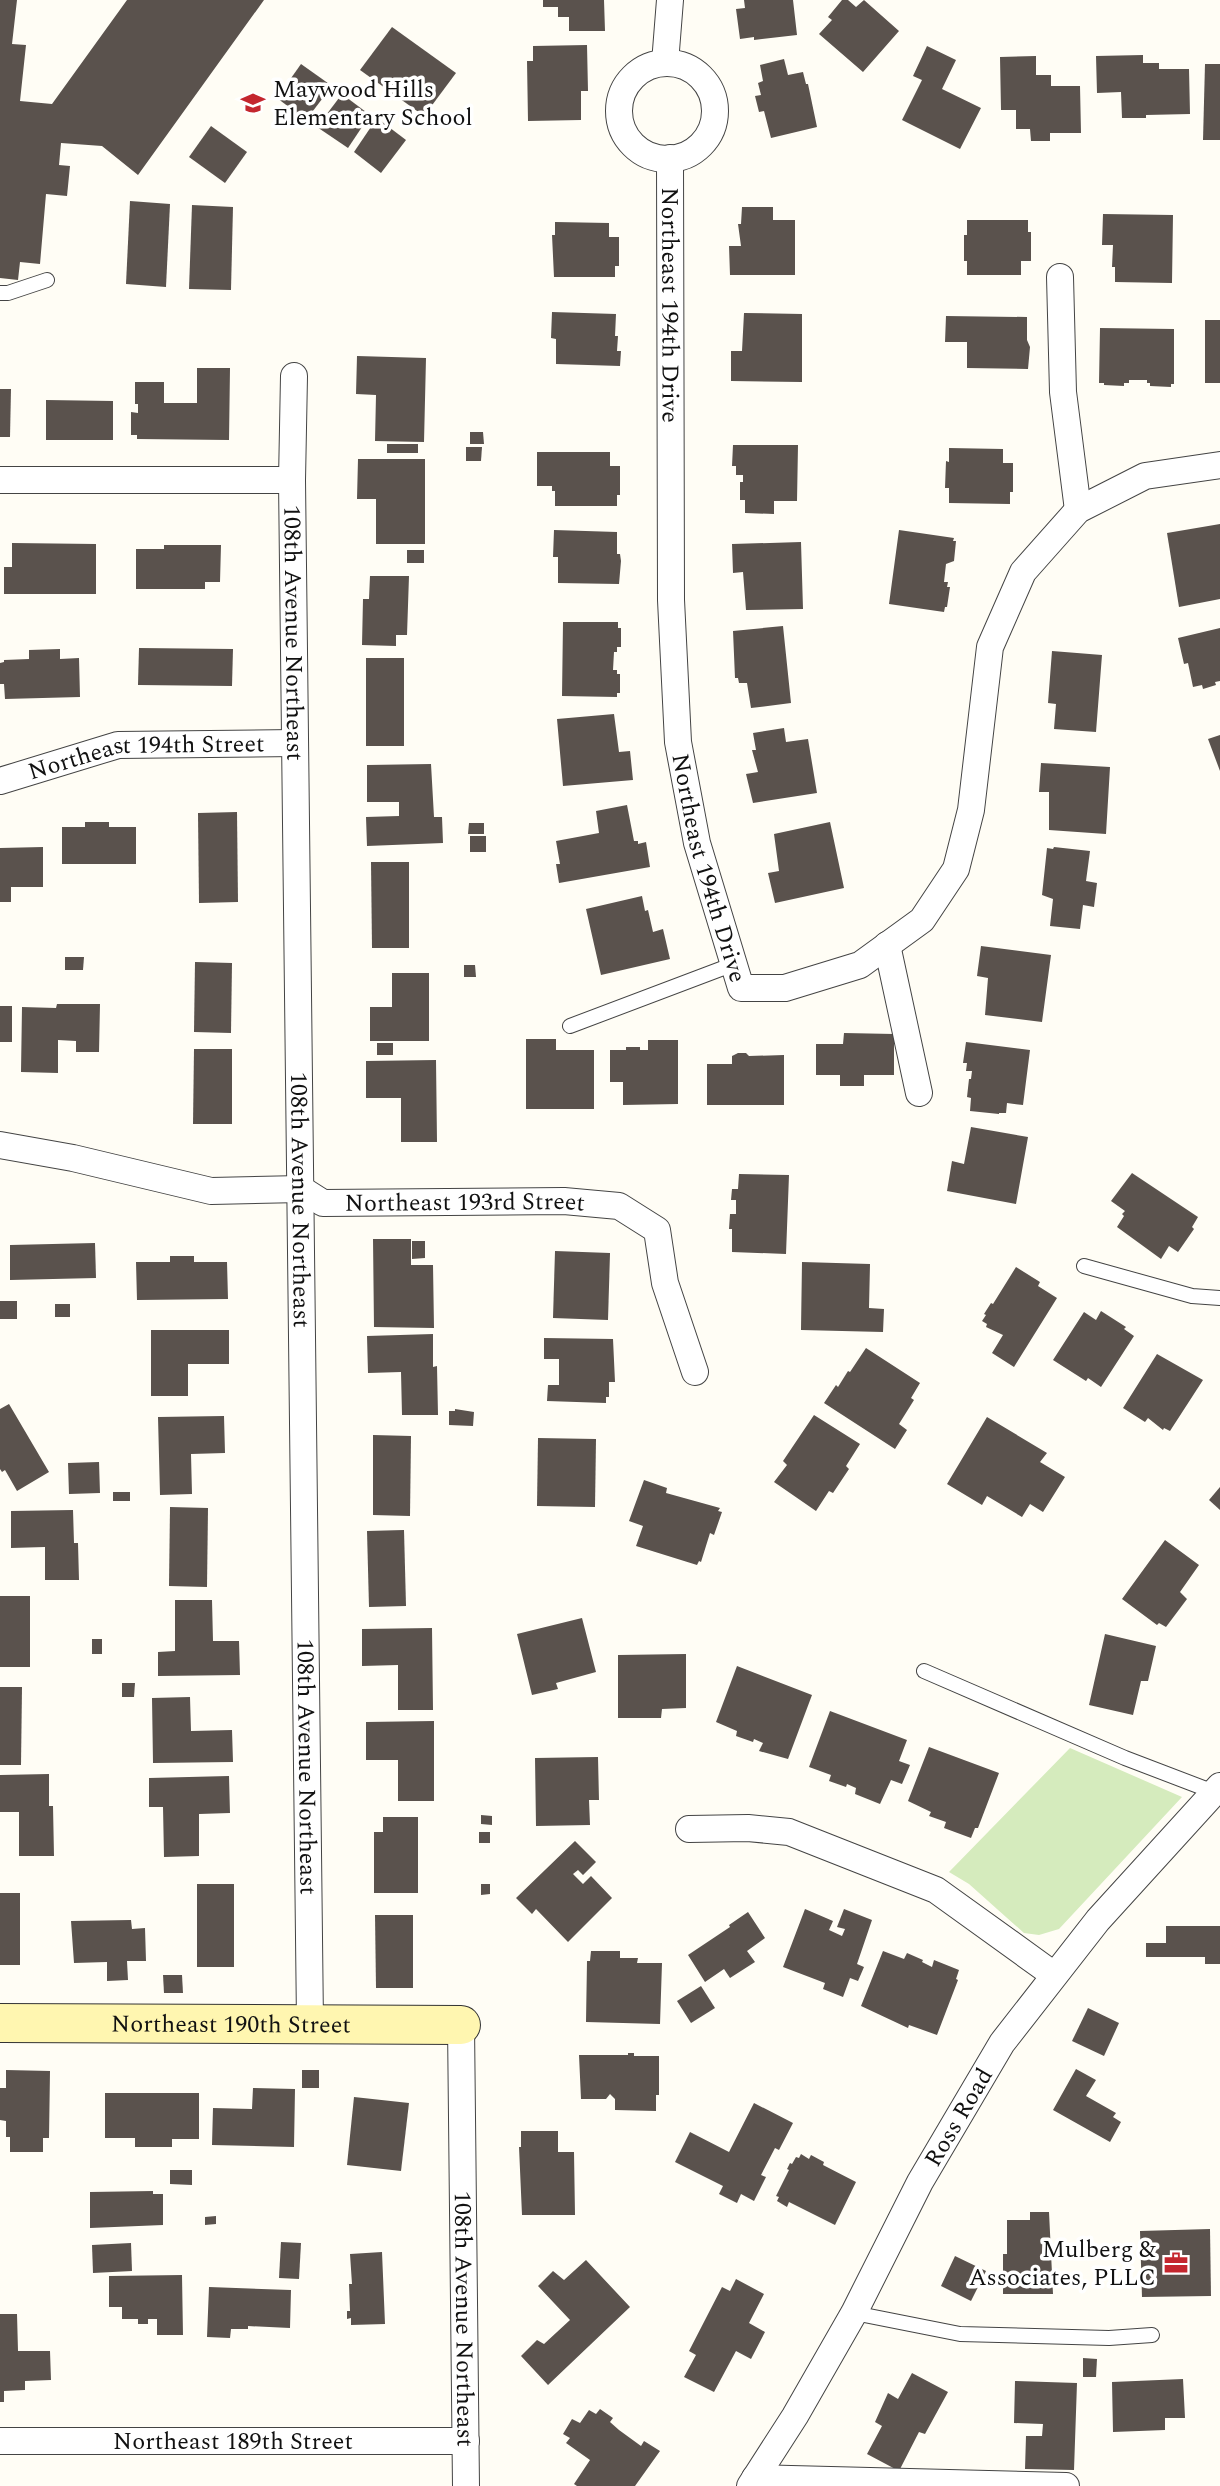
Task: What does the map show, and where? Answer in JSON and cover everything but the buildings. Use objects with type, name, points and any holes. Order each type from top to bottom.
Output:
[{"type":"street","points":[[665,63],[670,0]]},
{"type":"street","name":"Northeast 194th Drive","points":[[665,63],[691,69],[702,78],[710,88],[715,115],[705,140],[683,156],[670,158],[643,152],[632,144],[624,133],[619,106],[629,81],[651,65],[665,63]]},
{"type":"street","name":"Northeast 194th Drive","points":[[670,158],[671,600],[678,742],[697,843],[741,988],[785,988],[860,965],[922,920],[956,869],[971,810],[989,647],[1023,572],[1077,510],[1145,477],[1220,465]]},
{"type":"street","points":[[1060,277],[1063,392],[1077,510]]},
{"type":"street","name":"108th Avenue Northeast","points":[[294,376],[292,480],[310,2023]]},
{"type":"street","points":[[0,480],[292,480]]},
{"type":"street","name":"Northeast 194th Street","points":[[0,781],[118,745],[295,743]]},
{"type":"street","points":[[887,945],[919,1093]]},
{"type":"street","name":"Northeast 193rd Street","points":[[0,1145],[73,1158],[211,1191],[301,1189],[323,1203],[565,1201],[619,1206],[657,1230],[665,1283],[695,1372]]},
{"type":"street","name":"Ross Road","points":[[752,2482],[795,2416],[854,2313],[920,2182],[1002,2043],[1098,1920],[1217,1789]]},
{"type":"street","points":[[689,1829],[748,1828],[789,1832],[899,1876],[936,1891],[1054,1975]]},
{"type":"street","name":"Northeast 190th Street","points":[[0,2023],[461,2025]]},
{"type":"street","name":"108th Avenue Northeast","points":[[461,2025],[466,2486]]},
{"type":"street","name":"Northeast 189th Street","points":[[0,2441],[466,2441]]},
{"type":"street","points":[[752,2482],[1066,2486]]},
{"type":"lane","points":[[0,293],[8,293],[47,280]]},
{"type":"lane","points":[[570,1026],[734,964]]},
{"type":"lane","points":[[1084,1266],[1192,1296],[1220,1298]]},
{"type":"lane","points":[[924,1671],[1125,1758],[1217,1789]]},
{"type":"lane","points":[[854,2313],[960,2334],[1109,2338],[1152,2335]]},
{"type":"green space","points":[[1070,1748],[1182,1797],[1059,1929],[1039,1935],[1024,1933],[969,1884],[949,1872]]},
{"type":"place","name":"Maywood Hills Elementary School","points":[[253,103]]},
{"type":"place","name":"Mulberg & Associates, PLLC","points":[[1176,2263]]}]
